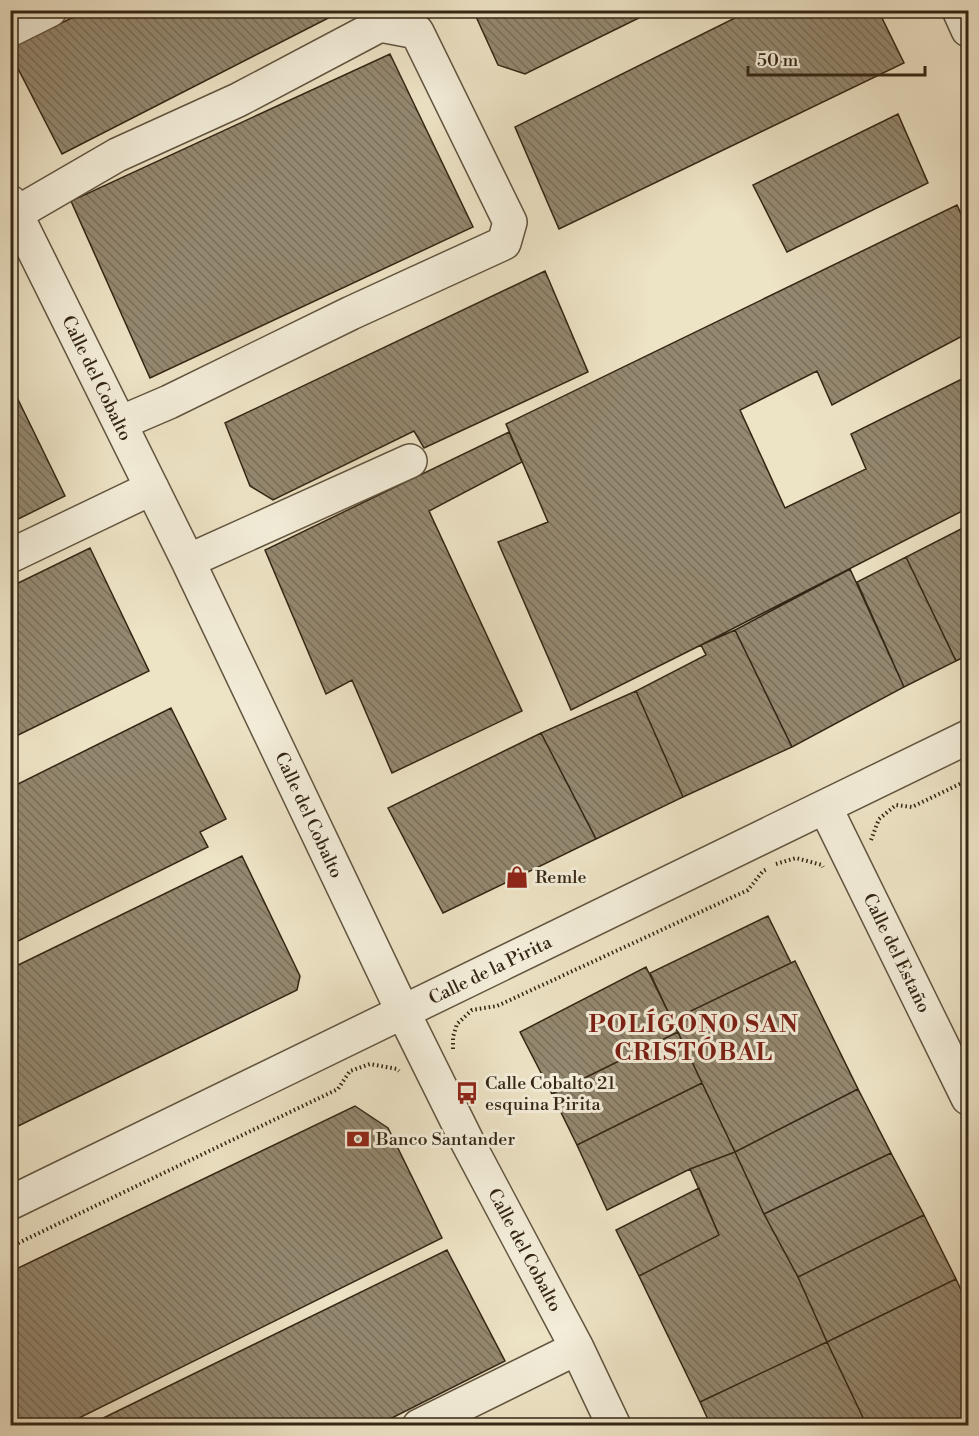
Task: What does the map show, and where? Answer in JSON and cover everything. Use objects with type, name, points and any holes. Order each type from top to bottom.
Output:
[{"type":"street","points":[[10,30],[50,10]]},
{"type":"street","points":[[959,10],[969,30]]},
{"type":"street","points":[[12,211],[117,154],[238,100],[380,25],[417,32],[510,222],[504,243],[120,423]]},
{"type":"street","name":"Calle del Cobalto","points":[[12,211],[188,561],[403,1012],[468,1143],[577,1348],[614,1425]]},
{"type":"street","points":[[188,561],[410,461]]},
{"type":"street","points":[[10,556],[152,488]]},
{"type":"street","name":"Calle de la Pirita","points":[[10,1203],[969,736]]},
{"type":"street","name":"Calle del Estaño","points":[[825,807],[969,1098]]},
{"type":"street","points":[[419,1425],[577,1348]]},
{"type":"path","points":[[870,842],[879,819],[896,806],[912,807],[969,780]]},
{"type":"path","points":[[452,1057],[453,1037],[457,1024],[472,1010],[497,1006],[748,890],[764,871],[774,864],[796,858],[822,865],[830,874]]},
{"type":"path","points":[[10,1247],[338,1089],[350,1071],[370,1064],[397,1069],[406,1076]]},
{"type":"building","points":[[88,10],[344,10],[62,154],[10,53],[10,48]]},
{"type":"building","points":[[473,10],[655,10],[525,74],[498,65]]},
{"type":"building","points":[[751,10],[878,10],[904,63],[559,229],[515,127]]},
{"type":"building","points":[[390,54],[473,227],[150,378],[71,201]]},
{"type":"building","points":[[898,114],[928,183],[787,252],[753,185]]},
{"type":"building","points":[[957,205],[968,229],[968,333],[832,405],[817,371],[740,410],[785,508],[866,469],[851,434],[968,376],[968,508],[571,710],[498,542],[548,522],[506,424]]},
{"type":"building","points":[[545,271],[588,372],[424,448],[414,431],[273,500],[250,486],[225,423]]},
{"type":"building","points":[[10,383],[65,496],[10,523]]},
{"type":"building","points":[[509,432],[522,462],[429,511],[522,711],[392,773],[352,680],[326,694],[265,550]]},
{"type":"building","points":[[963,528],[968,537],[968,655],[956,661],[906,557]]},
{"type":"building","points":[[90,548],[149,671],[10,739],[10,587]]},
{"type":"building","points":[[906,557],[956,661],[904,687],[857,582]]},
{"type":"building","points":[[850,569],[904,687],[792,747],[735,630]]},
{"type":"building","points":[[735,630],[792,747],[683,797],[636,691],[706,655],[701,645]]},
{"type":"building","points":[[636,691],[683,797],[596,839],[541,733]]},
{"type":"building","points":[[171,708],[226,819],[200,832],[208,847],[10,945],[10,788]]},
{"type":"building","points":[[541,733],[596,839],[443,913],[388,808]]},
{"type":"building","points":[[242,856],[300,976],[297,990],[10,1130],[10,969]]},
{"type":"building","points":[[768,916],[791,963],[672,1020],[650,973]]},
{"type":"building","points":[[795,961],[858,1089],[735,1152],[672,1020]]},
{"type":"building","points":[[646,967],[678,1032],[552,1094],[520,1032]]},
{"type":"building","points":[[678,1032],[702,1083],[577,1145],[552,1094]]},
{"type":"building","points":[[702,1083],[735,1152],[690,1169],[607,1210],[577,1145]]},
{"type":"building","points":[[858,1089],[891,1153],[764,1214],[735,1152]]},
{"type":"building","points":[[355,1106],[388,1128],[442,1238],[63,1426],[10,1426],[10,1272]]},
{"type":"building","points":[[735,1152],[764,1214],[798,1277],[827,1342],[700,1402],[639,1276],[719,1235],[690,1169]]},
{"type":"building","points":[[891,1153],[924,1215],[798,1277],[764,1214]]},
{"type":"building","points":[[699,1188],[719,1235],[639,1276],[616,1230]]},
{"type":"building","points":[[924,1215],[956,1279],[827,1342],[798,1277]]},
{"type":"building","points":[[447,1250],[505,1361],[376,1426],[87,1426]]},
{"type":"building","points":[[956,1279],[968,1305],[968,1426],[867,1426],[827,1342]]},
{"type":"building","points":[[827,1342],[867,1426],[711,1426],[700,1402]]},
{"type":"place","name":"Remle","points":[[517,877]]},
{"type":"place","name":"Calle Cobalto 21 esquina Pirita","points":[[467,1093]]},
{"type":"place","name":"Banco Santander","points":[[358,1139]]},
{"type":"district","name":"POLÍGONO SAN CRISTÓBAL","points":[[694,1038]]}]
